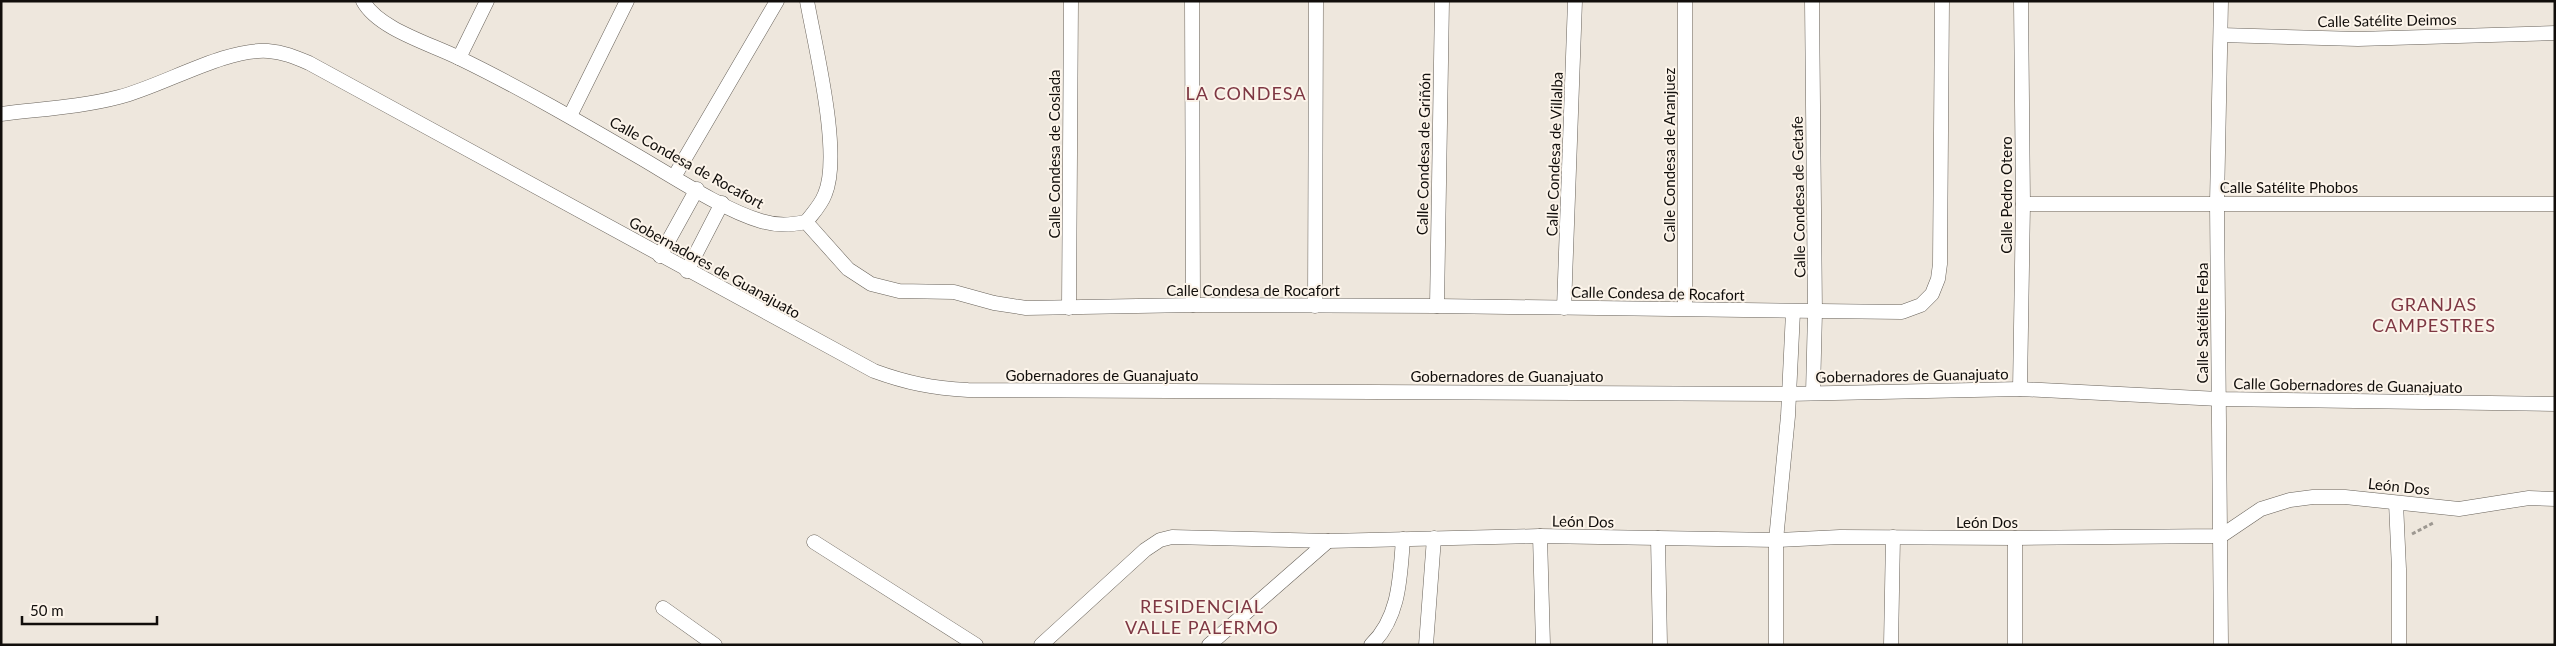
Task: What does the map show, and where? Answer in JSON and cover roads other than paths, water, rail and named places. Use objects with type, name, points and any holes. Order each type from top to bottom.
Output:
[{"type":"street","name":"Calle Condesa de Rocafort","points":[[362,1],[370,12],[384,23],[459,58],[570,116],[722,203],[761,221],[784,226],[806,222],[848,269],[871,284],[884,289],[954,292],[994,303],[1026,308],[1193,305],[1436,306],[1685,308],[1793,312],[1902,312],[1921,305],[1932,294],[1938,279],[1940,264],[1942,1]]},
{"type":"street","points":[[459,58],[487,1]]},
{"type":"street","points":[[570,116],[627,1]]},
{"type":"street","points":[[674,177],[777,1]]},
{"type":"street","points":[[806,222],[816,210],[826,192],[831,164],[825,98],[807,1]]},
{"type":"street","name":"Calle Condesa de Coslada","points":[[1069,308],[1071,1]]},
{"type":"street","points":[[1192,1],[1193,305]]},
{"type":"street","points":[[1315,306],[1316,1]]},
{"type":"street","name":"Calle Condesa de Griñón","points":[[1436,306],[1442,1]]},
{"type":"street","name":"Calle Condesa de Villalba","points":[[1564,308],[1575,1]]},
{"type":"street","name":"Calle Condesa de Aranjuez","points":[[1685,1],[1685,308]]},
{"type":"street","name":"Calle Condesa de Getafe","points":[[1812,1],[1815,312],[1813,393]]},
{"type":"street","name":"Calle Pedro Otero","points":[[2020,389],[2023,204],[2021,1]]},
{"type":"street","name":"Calle Satélite Feba","points":[[2221,1],[2218,203],[2222,536],[2221,645]]},
{"type":"street","name":"Calle Satélite Deimos","points":[[2221,35],[2358,39],[2555,33]]},
{"type":"street","name":"Gobernadores de Guanajuato","points":[[1,114],[118,98],[149,88],[223,58],[267,50],[288,54],[308,63],[687,271],[874,371],[907,383],[931,388],[1788,394],[2020,389]]},
{"type":"street","points":[[660,256],[696,189]]},
{"type":"street","points":[[687,271],[722,203]]},
{"type":"street","name":"Calle Satélite Phobos","points":[[2023,204],[2555,204]]},
{"type":"street","points":[[1776,645],[1776,540],[1793,312]]},
{"type":"street","name":"Calle Gobernadores de Guanajuato","points":[[2020,389],[2219,399],[2555,404]]},
{"type":"street","name":"León Dos","points":[[1041,645],[1145,550],[1160,540],[1172,537],[1328,541],[1540,536],[1776,540],[1840,537],[2222,536],[2261,509],[2290,500],[2345,497],[2459,509],[2530,498],[2555,499]]},
{"type":"street","points":[[2396,503],[2399,645]]},
{"type":"street","points":[[1540,536],[1543,645]]},
{"type":"street","points":[[1891,645],[1893,537]]},
{"type":"street","points":[[1426,645],[1434,538]]},
{"type":"street","points":[[1658,538],[1660,645]]},
{"type":"street","points":[[2015,538],[2015,645]]},
{"type":"street","points":[[1371,645],[1384,630],[1392,615],[1400,582],[1403,539]]},
{"type":"street","points":[[1209,645],[1328,541]]},
{"type":"street","points":[[814,542],[976,645]]},
{"type":"street","points":[[663,608],[715,645]]},
{"type":"district","name":"LA CONDESA","points":[[1246,93]]},
{"type":"district","name":"GRANJAS CAMPESTRES","points":[[2434,314]]},
{"type":"district","name":"RESIDENCIAL VALLE PALERMO","points":[[1202,616]]}]
